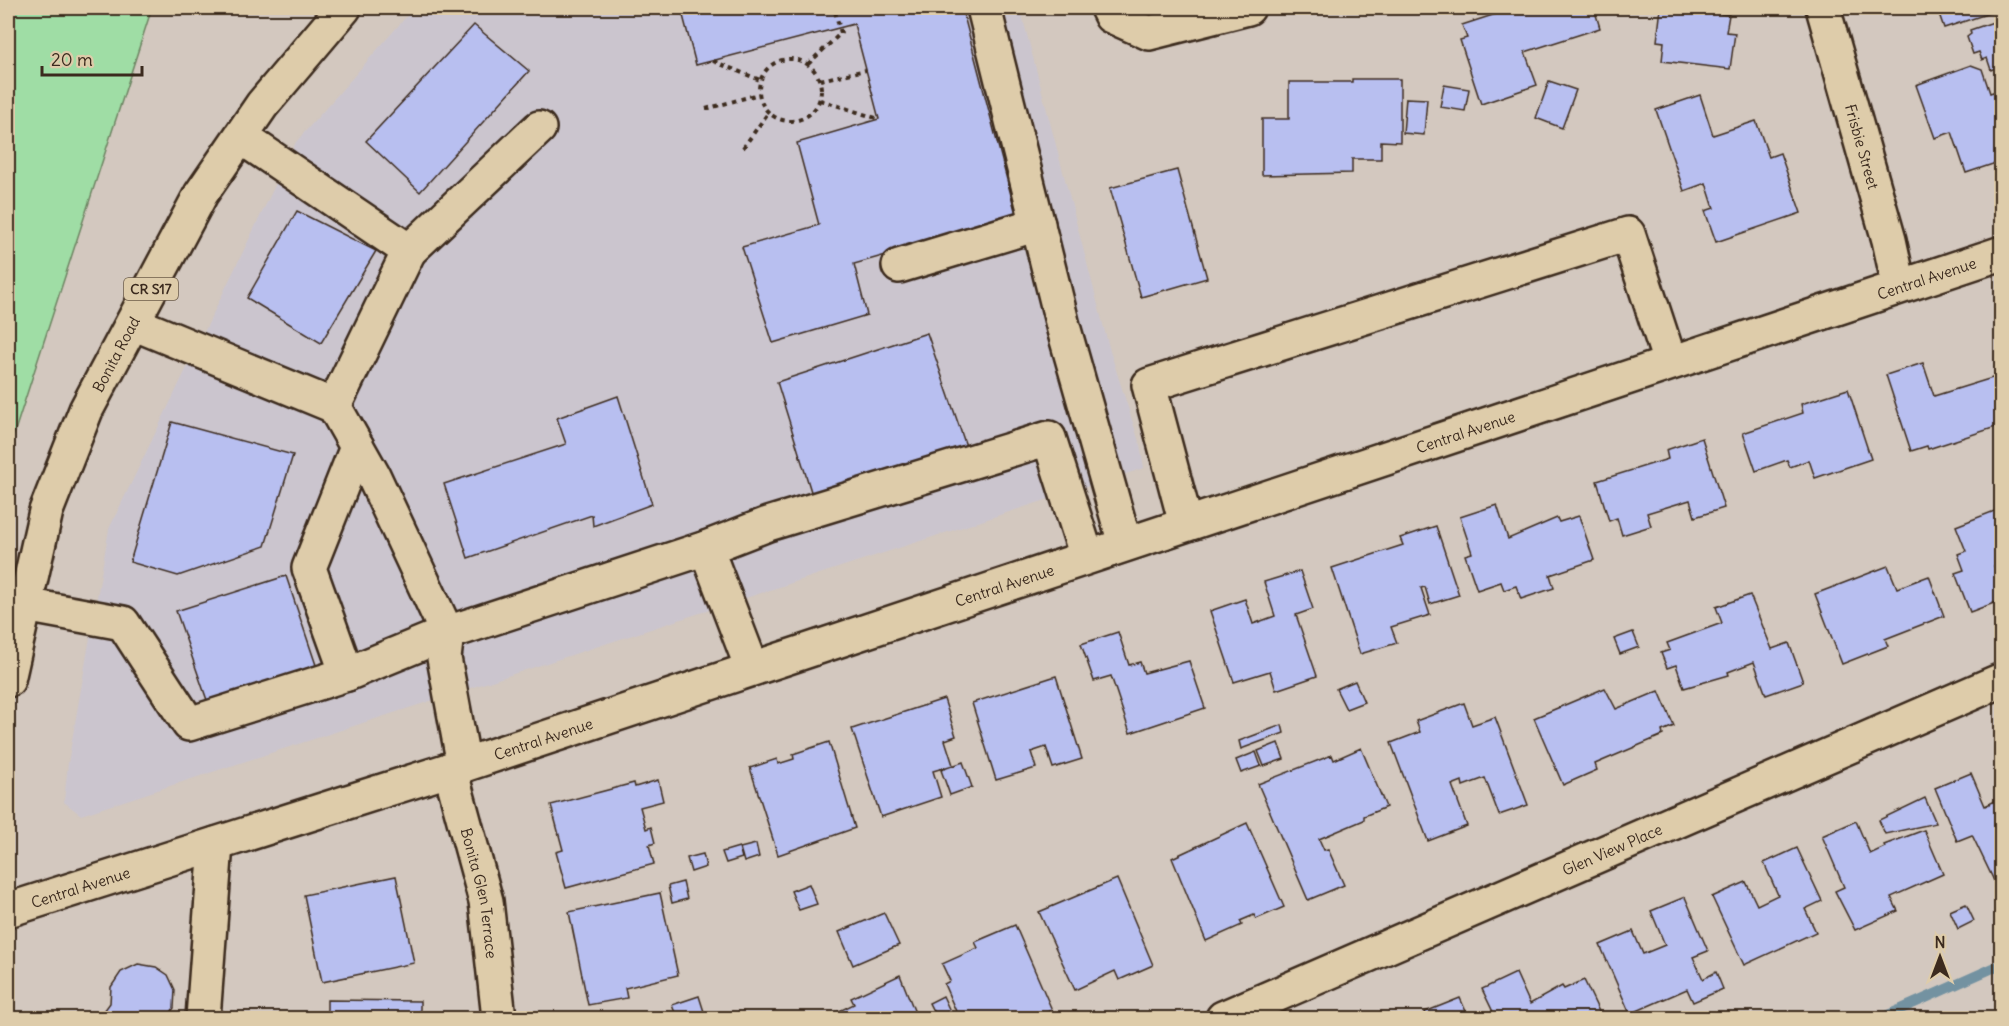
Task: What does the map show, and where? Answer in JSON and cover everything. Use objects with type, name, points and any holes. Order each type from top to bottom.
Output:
[{"type":"main road","name":"Bonita Road","points":[[8,680],[46,511],[86,410],[201,194],[262,105],[344,8]]},
{"type":"main road","points":[[984,8],[1063,327],[1125,544]]},
{"type":"main road","points":[[1107,8],[1111,16],[1149,33],[1248,8]]},
{"type":"main road","name":"Frisbie Street","points":[[1823,8],[1889,240],[1899,286]]},
{"type":"main road","points":[[334,406],[409,251],[539,128]]},
{"type":"main road","points":[[241,137],[409,251]]},
{"type":"main road","points":[[899,266],[1038,224]]},
{"type":"main road","points":[[1186,524],[1149,385],[1628,234],[1670,362]]},
{"type":"main road","name":"Central Avenue","points":[[8,910],[457,767],[2001,253]]},
{"type":"main road","points":[[133,323],[334,406],[357,447],[447,633]]},
{"type":"main road","points":[[25,605],[123,623],[189,724],[347,674],[447,633],[706,548],[768,524],[1049,438],[1087,557]]},
{"type":"main road","points":[[347,674],[309,568],[357,447]]},
{"type":"main road","points":[[706,548],[752,669]]},
{"type":"main road","name":"Bonita Glen Terrace","points":[[447,633],[444,658],[457,767],[486,901],[499,1018]]},
{"type":"main road","name":"Glen View Place","points":[[1223,1018],[2001,680]]},
{"type":"main road","points":[[203,1018],[216,844]]},
{"type":"path","points":[[808,64],[841,33],[834,8]]},
{"type":"path","points":[[779,60],[799,60],[808,64],[820,80],[820,100],[815,109],[799,120],[788,121],[768,113],[759,94],[760,80],[770,65],[779,60]]},
{"type":"path","points":[[713,61],[760,80]]},
{"type":"path","points":[[820,80],[866,70]]},
{"type":"path","points":[[706,109],[759,94]]},
{"type":"path","points":[[820,100],[879,119]]},
{"type":"path","points":[[743,148],[768,113]]},
{"type":"shaded area","points":[[414,8],[1020,8],[1110,351],[1140,445],[1144,468],[81,815],[64,802],[68,763],[109,529],[296,142]]},
{"type":"green space","points":[[8,8],[154,8],[151,11],[12,440],[8,468]]},
{"type":"building","points":[[681,8],[962,8],[1017,218],[854,264],[867,315],[773,343],[742,247],[819,225],[797,143],[879,119],[854,24],[696,65]]},
{"type":"building","points":[[1507,8],[1520,10],[1594,8],[1600,28],[1525,52],[1537,85],[1481,104],[1460,40],[1467,38],[1462,25],[1499,13],[1498,10]]},
{"type":"building","points":[[1661,8],[1722,8],[1721,14],[1729,15],[1726,32],[1735,33],[1730,69],[1662,61],[1664,42],[1657,41]]},
{"type":"building","points":[[1937,8],[2002,8],[2002,9],[1944,28]]},
{"type":"building","points":[[2002,19],[2002,69],[1996,71],[1995,68],[1991,70],[1987,58],[1982,60],[1979,52],[1973,54],[1967,37],[1971,34],[1970,30]]},
{"type":"building","points":[[474,25],[529,71],[420,192],[366,141]]},
{"type":"building","points":[[1971,65],[1982,69],[1990,93],[2002,89],[2002,161],[1966,173],[1952,132],[1935,138],[1916,85]]},
{"type":"building","points":[[1352,79],[1400,79],[1400,142],[1381,141],[1381,159],[1352,159],[1352,173],[1262,175],[1262,119],[1289,119],[1289,82],[1352,82]]},
{"type":"building","points":[[1549,81],[1576,90],[1562,128],[1536,118]]},
{"type":"building","points":[[1444,85],[1469,89],[1465,111],[1440,107]]},
{"type":"building","points":[[1700,95],[1713,135],[1756,121],[1769,157],[1780,153],[1801,213],[1716,242],[1705,211],[1714,208],[1706,183],[1684,191],[1656,110]]},
{"type":"building","points":[[1406,98],[1427,99],[1424,135],[1403,133]]},
{"type":"building","points":[[1177,170],[1207,278],[1141,297],[1110,188]]},
{"type":"building","points":[[297,211],[376,251],[321,343],[247,298]]},
{"type":"building","points":[[927,333],[967,449],[813,498],[777,382]]},
{"type":"building","points":[[1923,363],[1934,396],[2002,375],[2002,425],[1928,449],[1927,446],[1911,451],[1886,375]]},
{"type":"building","points":[[1848,389],[1871,459],[1815,478],[1809,460],[1790,467],[1787,460],[1756,471],[1743,433],[1803,413],[1801,404]]},
{"type":"building","points":[[618,396],[652,504],[593,526],[592,515],[468,558],[444,484],[566,444],[557,418]]},
{"type":"building","points":[[172,422],[293,455],[265,546],[178,576],[130,562]]},
{"type":"building","points":[[1702,438],[1724,508],[1695,517],[1690,500],[1647,513],[1651,526],[1622,535],[1617,518],[1609,521],[1597,481],[1668,459],[1666,450]]},
{"type":"building","points":[[1497,505],[1508,539],[1557,518],[1559,522],[1579,516],[1594,560],[1550,575],[1554,588],[1521,599],[1516,586],[1504,590],[1501,582],[1477,590],[1465,555],[1472,553],[1460,517]]},
{"type":"building","points":[[2002,508],[2002,563],[1994,566],[2002,586],[2002,600],[1970,612],[1955,573],[1964,570],[1958,554],[1966,551],[1956,526]]},
{"type":"building","points":[[1436,526],[1459,595],[1430,604],[1425,587],[1421,588],[1430,615],[1391,627],[1397,643],[1360,654],[1332,568],[1403,545],[1400,538]]},
{"type":"building","points":[[1888,566],[1897,588],[1929,576],[1944,616],[1885,639],[1888,646],[1842,664],[1815,594]]},
{"type":"building","points":[[1300,571],[1313,609],[1296,615],[1317,676],[1276,690],[1270,671],[1234,682],[1210,611],[1245,599],[1253,624],[1275,616],[1264,582]]},
{"type":"building","points":[[286,576],[316,665],[208,703],[176,611]]},
{"type":"building","points":[[1750,595],[1772,649],[1789,643],[1803,682],[1766,695],[1754,662],[1728,672],[1729,675],[1684,688],[1676,665],[1667,668],[1661,653],[1670,650],[1667,643],[1722,623],[1716,607]]},
{"type":"building","points":[[1118,632],[1129,665],[1140,662],[1144,673],[1189,661],[1205,708],[1130,733],[1111,676],[1094,681],[1081,644]]},
{"type":"building","points":[[1633,632],[1639,647],[1620,654],[1614,639]]},
{"type":"building","points":[[1056,676],[1082,759],[1053,768],[1046,747],[1031,752],[1036,768],[996,780],[972,703]]},
{"type":"building","points":[[1355,681],[1364,702],[1346,709],[1336,689]]},
{"type":"building","points":[[1605,688],[1616,709],[1659,691],[1674,726],[1662,731],[1663,735],[1595,764],[1597,770],[1563,785],[1534,718]]},
{"type":"building","points":[[944,699],[956,736],[945,740],[953,765],[933,771],[941,797],[881,817],[852,729]]},
{"type":"building","points":[[1464,703],[1472,725],[1495,717],[1528,805],[1499,815],[1485,778],[1463,786],[1462,781],[1452,785],[1467,826],[1428,841],[1391,743],[1420,732],[1416,721]]},
{"type":"building","points":[[1282,725],[1284,733],[1241,749],[1239,741]]},
{"type":"building","points":[[829,742],[855,828],[778,855],[750,768],[777,759],[778,764],[794,759],[793,754]]},
{"type":"building","points":[[1278,743],[1284,759],[1264,766],[1258,751]]},
{"type":"building","points":[[1361,748],[1386,807],[1364,816],[1364,820],[1319,839],[1324,850],[1328,849],[1344,885],[1308,900],[1258,784],[1332,755],[1334,760]]},
{"type":"building","points":[[1256,752],[1261,766],[1241,773],[1236,760]]},
{"type":"building","points":[[963,762],[972,787],[950,795],[941,770]]},
{"type":"building","points":[[1971,773],[1985,806],[1995,801],[1999,812],[2002,811],[2002,890],[1999,891],[1972,835],[1957,841],[1935,788]]},
{"type":"building","points":[[658,780],[663,801],[640,807],[646,829],[651,827],[655,843],[649,845],[654,864],[566,888],[556,852],[563,850],[551,805],[634,783],[635,787]]},
{"type":"building","points":[[1925,798],[1936,823],[1885,834],[1879,820]]},
{"type":"building","points":[[1856,821],[1870,854],[1885,847],[1884,845],[1924,830],[1943,874],[1891,897],[1898,911],[1855,930],[1835,891],[1844,887],[1822,836]]},
{"type":"building","points":[[1247,823],[1284,907],[1256,919],[1254,915],[1240,921],[1242,925],[1206,941],[1172,858]]},
{"type":"building","points":[[756,844],[759,857],[744,862],[740,848]]},
{"type":"building","points":[[739,847],[742,858],[726,863],[722,852]]},
{"type":"building","points":[[1797,848],[1822,901],[1805,909],[1816,932],[1744,965],[1712,897],[1746,882],[1757,905],[1778,895],[1764,863]]},
{"type":"building","points":[[703,854],[706,867],[691,872],[687,858]]},
{"type":"building","points":[[396,876],[414,963],[322,982],[304,895]]},
{"type":"building","points":[[1117,879],[1153,965],[1119,980],[1115,971],[1075,990],[1039,912]]},
{"type":"building","points":[[683,882],[687,899],[672,903],[668,886]]},
{"type":"building","points":[[809,884],[817,904],[799,910],[791,891]]},
{"type":"building","points":[[660,893],[678,975],[625,988],[627,998],[588,1005],[569,912]]},
{"type":"building","points":[[1685,897],[1708,951],[1693,957],[1703,979],[1716,972],[1723,989],[1693,1002],[1687,989],[1630,1014],[1600,945],[1633,931],[1643,954],[1665,945],[1651,911]]},
{"type":"building","points":[[1966,904],[1974,921],[1958,929],[1950,911]]},
{"type":"building","points":[[884,913],[899,945],[853,965],[839,932]]},
{"type":"building","points":[[1015,925],[1052,1010],[1032,1018],[959,1018],[944,984],[950,981],[942,964],[978,948],[975,942]]},
{"type":"building","points":[[138,964],[156,967],[168,975],[175,990],[174,1008],[167,1018],[99,1018],[110,1003],[111,987],[121,972]]},
{"type":"building","points":[[1516,973],[1530,1004],[1562,986],[1564,989],[1584,980],[1602,1018],[1496,1018],[1482,989]]},
{"type":"building","points":[[900,975],[917,1018],[830,1018],[829,1016],[854,1004],[851,998]]},
{"type":"building","points":[[699,996],[706,1018],[677,1018],[672,1005]]},
{"type":"building","points":[[943,996],[950,1011],[936,1017],[929,1003]]},
{"type":"building","points":[[1460,998],[1469,1018],[1427,1018],[1425,1012]]},
{"type":"building","points":[[327,1000],[420,1001],[420,1018],[327,1018]]},
{"type":"waterway","points":[[1881,1018],[2002,964]]}]
